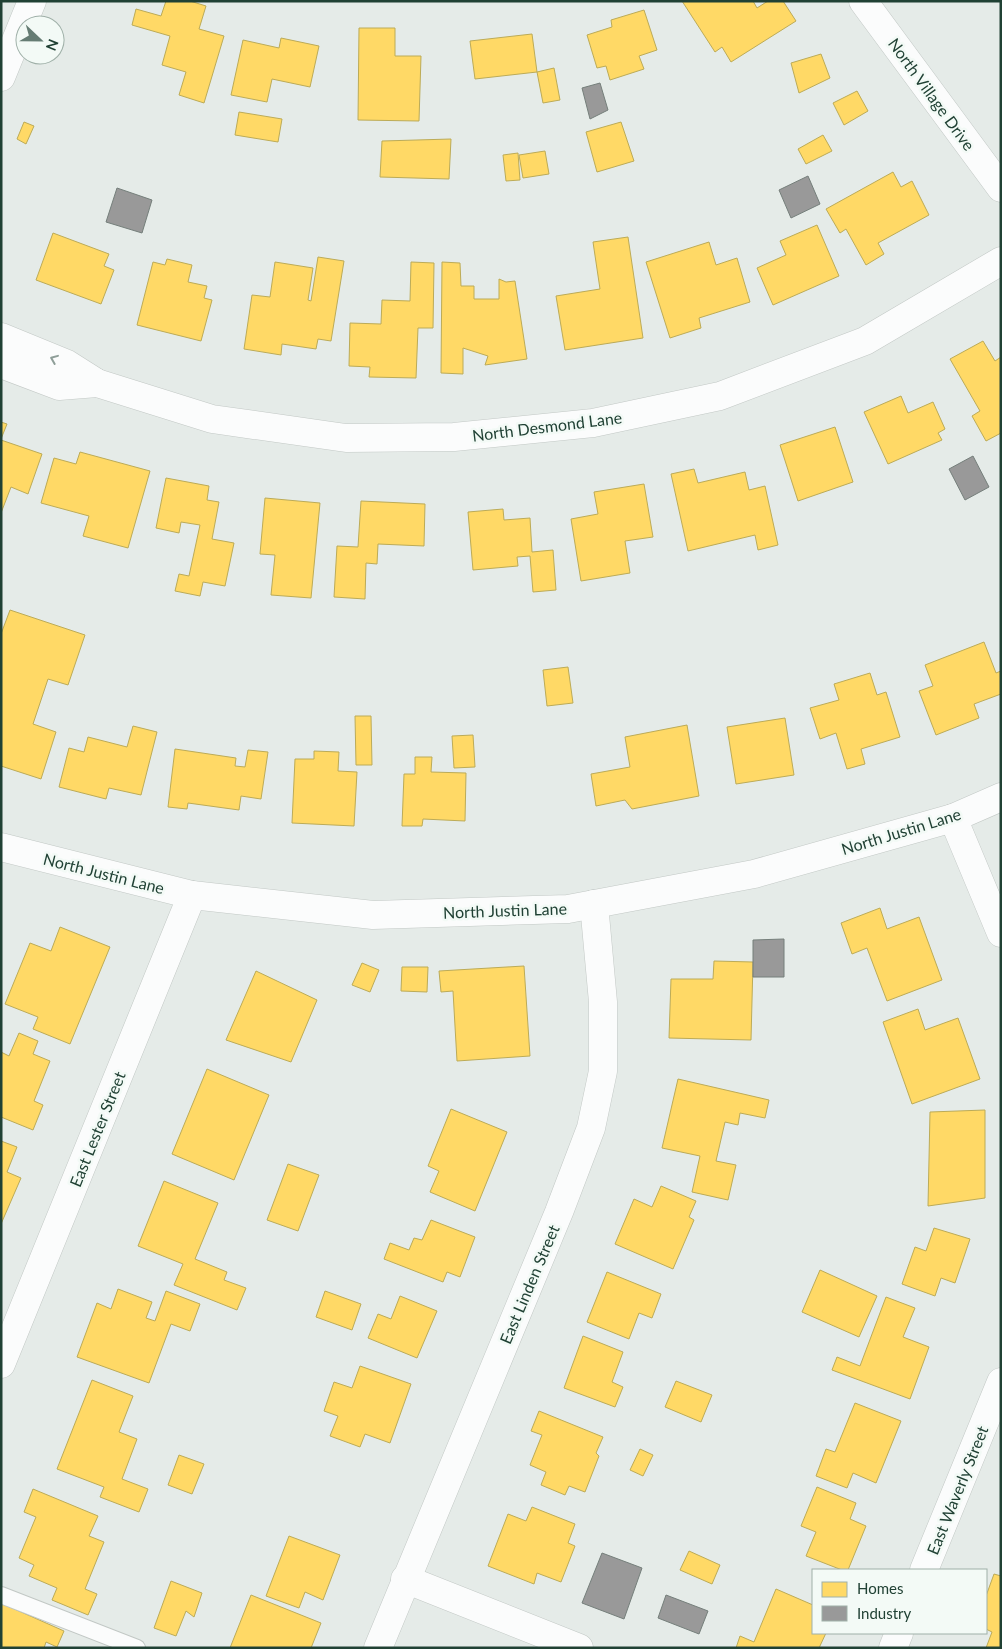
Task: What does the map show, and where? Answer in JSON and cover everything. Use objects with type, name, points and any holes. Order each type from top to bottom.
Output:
[{"type":"street","points":[[1,77],[32,1]]},
{"type":"street","name":"North Village Drive","points":[[863,1],[1001,188]]},
{"type":"street","name":"North Desmond Lane","points":[[1,337],[67,364],[97,383],[212,419],[346,438],[454,438],[593,423],[720,396],[865,341],[1001,261]]},
{"type":"street","name":"North Desmond Lane","points":[[1,364],[59,386],[97,383]]},
{"type":"street","name":"North Justin Lane","points":[[1,847],[192,895],[373,916],[568,909],[754,874],[953,818],[1001,797]]},
{"type":"street","points":[[953,818],[1001,932]]},
{"type":"street","name":"East Lester Street","points":[[1,1364],[192,895]]},
{"type":"street","name":"East Linden Street","points":[[378,1648],[405,1579],[555,1222],[591,1128],[603,1071],[603,1002],[594,904]]},
{"type":"street","name":"East Waverly Street","points":[[924,1569],[1001,1382]]},
{"type":"street","points":[[405,1579],[579,1648]]},
{"type":"street","points":[[893,1648],[899,1634]]},
{"type":"lane","points":[[1,1595],[138,1648]]},
{"type":"building: Homes","points":[[166,1],[190,1],[206,6],[199,29],[224,36],[204,103],[179,95],[186,72],[162,65],[170,36],[132,25],[136,9],[161,16]]},
{"type":"building: Homes","points":[[682,1],[753,1],[757,8],[768,1],[783,1],[796,21],[731,62],[722,47],[715,52]]},
{"type":"building: Homes","points":[[644,10],[657,50],[639,56],[644,69],[610,80],[606,66],[597,68],[587,35],[612,27],[611,20]]},
{"type":"building: Homes","points":[[359,28],[395,28],[395,56],[421,56],[419,121],[358,120]]},
{"type":"building: Homes","points":[[532,34],[537,72],[475,79],[470,41]]},
{"type":"building: Homes","points":[[281,38],[319,46],[310,87],[272,79],[267,102],[231,95],[243,40],[279,48]]},
{"type":"building: Homes","points":[[821,54],[830,78],[799,93],[791,63]]},
{"type":"building: Homes","points":[[554,68],[560,100],[543,103],[537,72]]},
{"type":"building: Homes","points":[[857,91],[868,111],[844,125],[833,103]]},
{"type":"building: Homes","points":[[239,112],[282,119],[278,142],[235,135]]},
{"type":"building: Homes","points":[[24,122],[34,126],[26,144],[17,139]]},
{"type":"building: Homes","points":[[621,122],[634,161],[597,172],[586,132]]},
{"type":"building: Homes","points":[[823,135],[832,151],[806,164],[798,149]]},
{"type":"building: Homes","points":[[451,139],[449,179],[380,177],[382,141]]},
{"type":"building: Homes","points":[[545,151],[549,174],[523,178],[519,155]]},
{"type":"building: Homes","points":[[518,153],[520,180],[506,181],[503,155]]},
{"type":"building: Homes","points":[[893,172],[901,187],[912,181],[929,215],[878,243],[884,254],[866,265],[846,229],[840,233],[826,209]]},
{"type":"building: Homes","points":[[817,225],[839,276],[773,305],[757,268],[786,255],[780,241]]},
{"type":"building: Homes","points":[[53,233],[109,254],[104,266],[114,270],[101,304],[36,280]]},
{"type":"building: Homes","points":[[628,237],[643,338],[565,350],[556,296],[600,289],[593,242]]},
{"type":"building: Homes","points":[[709,242],[716,265],[737,258],[750,302],[699,318],[701,328],[670,338],[646,262]]},
{"type":"building: Homes","points":[[318,257],[344,261],[331,341],[318,339],[316,349],[282,344],[281,355],[244,349],[252,295],[270,297],[275,262],[313,268],[308,300],[311,301]]},
{"type":"building: Homes","points":[[167,259],[192,265],[188,282],[207,286],[204,298],[212,300],[201,341],[137,325],[153,262],[165,265]]},
{"type":"building: Homes","points":[[411,262],[434,263],[433,328],[418,328],[416,378],[369,377],[370,367],[349,366],[350,323],[381,324],[382,300],[410,301]]},
{"type":"building: Homes","points":[[442,262],[460,263],[461,286],[474,286],[474,299],[499,299],[499,279],[506,282],[515,281],[527,359],[485,365],[488,356],[463,348],[463,374],[441,373]]},
{"type":"building: Homes","points":[[983,341],[995,361],[1001,357],[1001,433],[986,441],[972,416],[980,411],[950,359]]},
{"type":"building: Homes","points":[[901,396],[908,413],[933,402],[945,429],[938,433],[942,440],[888,464],[864,412]]},
{"type":"building: Homes","points":[[1,422],[7,424],[1,439]]},
{"type":"building: Homes","points":[[835,427],[853,482],[798,501],[780,445]]},
{"type":"building: Homes","points":[[1,440],[42,454],[28,494],[11,487],[1,513]]},
{"type":"building: Homes","points":[[80,452],[150,471],[128,548],[83,536],[89,516],[41,503],[54,458],[76,464]]},
{"type":"building: Homes","points":[[694,469],[698,483],[745,472],[749,490],[765,486],[778,545],[758,550],[755,535],[688,551],[671,474]]},
{"type":"building: Homes","points":[[166,478],[209,486],[207,500],[219,502],[212,539],[234,543],[225,586],[203,582],[200,596],[175,591],[179,574],[189,576],[200,525],[181,522],[179,533],[156,528]]},
{"type":"building: Homes","points":[[644,484],[653,537],[625,541],[630,573],[581,581],[571,519],[598,514],[594,492]]},
{"type":"building: Homes","points":[[265,498],[320,503],[311,598],[271,595],[275,555],[260,554]]},
{"type":"building: Homes","points":[[361,501],[425,504],[424,546],[378,544],[377,564],[366,563],[365,599],[334,597],[337,546],[358,547]]},
{"type":"building: Homes","points":[[503,509],[504,520],[530,518],[532,552],[553,550],[556,590],[533,592],[530,556],[517,557],[518,566],[473,570],[468,512]]},
{"type":"building: Homes","points":[[10,610],[85,635],[68,685],[48,679],[33,724],[56,732],[41,779],[1,766],[1,634]]},
{"type":"building: Homes","points":[[984,642],[996,673],[1001,671],[1001,694],[974,704],[979,718],[936,735],[919,691],[933,686],[925,665]]},
{"type":"building: Homes","points":[[568,667],[573,703],[547,706],[543,670]]},
{"type":"building: Homes","points":[[870,673],[877,695],[886,692],[900,737],[861,749],[865,764],[847,769],[836,733],[820,739],[810,708],[839,700],[834,684]]},
{"type":"building: Homes","points":[[355,716],[371,716],[372,765],[356,765]]},
{"type":"building: Homes","points":[[785,718],[794,775],[736,784],[727,727]]},
{"type":"building: Homes","points":[[687,725],[699,796],[632,809],[625,800],[596,806],[591,774],[630,767],[625,737]]},
{"type":"building: Homes","points":[[133,726],[157,732],[141,795],[109,788],[106,799],[59,787],[69,748],[84,752],[88,737],[127,747]]},
{"type":"building: Homes","points":[[473,735],[475,767],[454,768],[452,736]]},
{"type":"building: Homes","points":[[175,749],[236,758],[235,766],[245,767],[248,750],[268,752],[261,799],[241,796],[239,810],[188,803],[187,809],[168,807]]},
{"type":"building: Homes","points":[[314,751],[339,752],[338,771],[357,772],[354,826],[292,823],[295,759],[314,759]]},
{"type":"building: Homes","points":[[415,757],[432,757],[431,772],[466,773],[465,821],[423,819],[422,826],[402,826],[404,774],[415,774]]},
{"type":"building: Homes","points":[[880,908],[887,929],[919,917],[942,980],[887,1001],[867,948],[852,954],[841,923]]},
{"type":"building: Homes","points":[[60,927],[110,947],[70,1044],[33,1029],[38,1017],[5,1004],[30,943],[51,951]]},
{"type":"building: Homes","points":[[714,961],[753,962],[751,1040],[669,1038],[671,979],[713,979]]},
{"type":"building: Homes","points":[[362,963],[379,970],[370,992],[352,985]]},
{"type":"building: Homes","points":[[524,966],[530,1056],[457,1061],[453,991],[441,992],[439,971]]},
{"type":"building: Homes","points":[[402,967],[428,967],[427,992],[401,991]]},
{"type":"building: Homes","points":[[256,971],[317,1000],[291,1062],[226,1040]]},
{"type":"building: Homes","points":[[918,1009],[925,1030],[958,1018],[980,1079],[912,1104],[883,1022]]},
{"type":"building: Homes","points":[[19,1033],[38,1041],[33,1054],[50,1061],[34,1101],[43,1105],[33,1130],[1,1117],[1,1052],[9,1056]]},
{"type":"building: Homes","points":[[207,1069],[269,1095],[234,1180],[172,1154]]},
{"type":"building: Homes","points":[[678,1079],[769,1100],[765,1118],[740,1113],[738,1125],[725,1122],[716,1161],[736,1165],[728,1200],[692,1192],[700,1156],[662,1148]]},
{"type":"building: Homes","points":[[451,1109],[507,1132],[475,1211],[430,1192],[439,1171],[428,1166]]},
{"type":"building: Homes","points":[[985,1110],[985,1198],[928,1206],[930,1112]]},
{"type":"building: Homes","points":[[1,1141],[17,1147],[7,1172],[21,1178],[1,1224]]},
{"type":"building: Homes","points":[[288,1164],[319,1175],[298,1231],[267,1220]]},
{"type":"building: Homes","points":[[164,1181],[218,1203],[195,1259],[227,1272],[224,1280],[246,1288],[237,1310],[174,1285],[183,1264],[138,1246]]},
{"type":"building: Homes","points":[[661,1186],[696,1201],[689,1217],[694,1220],[673,1269],[615,1244],[634,1199],[652,1207]]},
{"type":"building: Homes","points":[[431,1220],[475,1237],[460,1277],[447,1272],[443,1282],[384,1259],[390,1243],[409,1250],[414,1238],[422,1240]]},
{"type":"building: Homes","points":[[934,1228],[970,1239],[955,1283],[941,1278],[935,1296],[902,1284],[915,1247],[926,1251]]},
{"type":"building: Homes","points":[[820,1270],[877,1296],[859,1337],[802,1312]]},
{"type":"building: Homes","points":[[607,1272],[661,1294],[652,1318],[639,1313],[629,1339],[587,1322]]},
{"type":"building: Homes","points":[[118,1289],[152,1302],[146,1318],[155,1321],[166,1291],[200,1304],[190,1331],[171,1324],[149,1383],[77,1357],[97,1303],[111,1309]]},
{"type":"building: Homes","points":[[325,1291],[361,1304],[352,1330],[316,1317]]},
{"type":"building: Homes","points":[[400,1296],[437,1311],[417,1358],[368,1338],[378,1314],[391,1319]]},
{"type":"building: Homes","points":[[886,1297],[915,1308],[903,1337],[929,1347],[910,1399],[832,1370],[837,1357],[860,1366]]},
{"type":"building: Homes","points":[[583,1336],[623,1352],[612,1382],[623,1387],[615,1407],[564,1388]]},
{"type":"building: Homes","points":[[360,1366],[411,1384],[390,1443],[365,1434],[360,1447],[330,1436],[338,1416],[324,1411],[334,1382],[352,1388]]},
{"type":"building: Homes","points":[[92,1380],[133,1396],[119,1432],[137,1439],[122,1479],[148,1489],[139,1512],[100,1497],[104,1487],[57,1469]]},
{"type":"building: Homes","points":[[676,1381],[712,1395],[701,1422],[665,1407]]},
{"type":"building: Homes","points":[[855,1403],[901,1421],[876,1483],[853,1473],[847,1488],[816,1476],[826,1449],[835,1452]]},
{"type":"building: Homes","points":[[539,1411],[603,1437],[596,1453],[599,1456],[585,1492],[569,1486],[565,1495],[541,1485],[546,1472],[530,1465],[542,1435],[531,1431]]},
{"type":"building: Homes","points":[[640,1449],[653,1455],[643,1476],[630,1470]]},
{"type":"building: Homes","points":[[179,1455],[204,1464],[192,1494],[168,1485]]},
{"type":"building: Homes","points":[[817,1487],[856,1503],[850,1519],[866,1526],[848,1569],[839,1569],[806,1556],[816,1532],[801,1526]]},
{"type":"building: Homes","points":[[33,1489],[98,1516],[89,1536],[104,1542],[85,1589],[97,1594],[88,1615],[52,1600],[57,1588],[29,1576],[34,1565],[19,1558],[36,1517],[24,1512]]},
{"type":"building: Homes","points":[[532,1507],[575,1524],[568,1543],[575,1546],[561,1582],[537,1573],[534,1584],[488,1566],[508,1514],[526,1521]]},
{"type":"building: Homes","points":[[289,1536],[340,1555],[323,1600],[305,1592],[299,1608],[266,1596]]},
{"type":"building: Homes","points":[[689,1551],[720,1565],[712,1584],[680,1570]]},
{"type":"building: Homes","points":[[994,1574],[1001,1576],[1001,1648],[986,1648],[992,1632],[987,1630],[987,1593]]},
{"type":"building: Homes","points":[[171,1581],[202,1593],[194,1617],[186,1611],[176,1636],[154,1628]]},
{"type":"building: Homes","points":[[776,1589],[812,1605],[812,1634],[826,1634],[819,1648],[736,1648],[740,1636],[754,1642]]},
{"type":"building: Homes","points":[[251,1595],[321,1623],[311,1648],[230,1648]]},
{"type":"building: Homes","points":[[1,1603],[64,1631],[57,1647],[46,1642],[44,1648],[1,1648]]},
{"type":"building: Industry","points":[[600,83],[608,110],[590,119],[582,88]]},
{"type":"building: Industry","points":[[808,176],[820,204],[791,218],[779,190]]},
{"type":"building: Industry","points":[[117,188],[152,200],[142,233],[106,222]]},
{"type":"building: Industry","points":[[973,456],[989,487],[965,500],[949,469]]},
{"type":"building: Industry","points":[[784,939],[784,977],[753,977],[753,940]]},
{"type":"building: Industry","points":[[602,1553],[642,1568],[624,1619],[582,1603]]},
{"type":"building: Industry","points":[[666,1595],[708,1611],[699,1634],[658,1618]]}]
